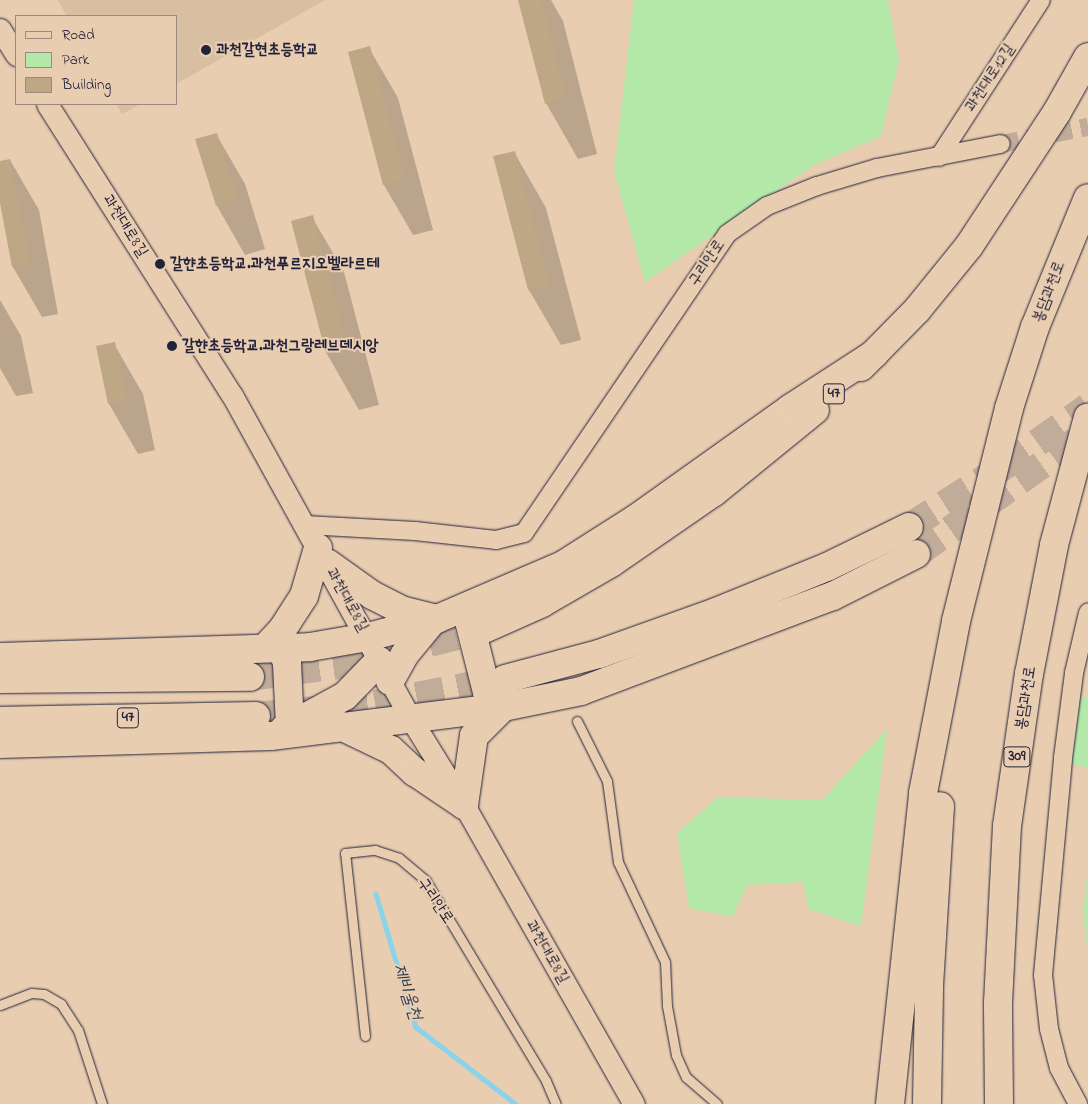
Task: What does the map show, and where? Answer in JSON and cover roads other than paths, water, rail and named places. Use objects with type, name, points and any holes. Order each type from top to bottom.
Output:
[{"type":"highway","name":"47","points":[[484,629],[571,587],[706,497],[828,399],[917,310],[969,246],[1047,128],[1088,57]]},
{"type":"highway","name":"봉담과천로","points":[[890,1104],[923,793],[956,621],[1009,408],[1035,327],[1088,198]]},
{"type":"highway","points":[[272,726],[345,696],[379,660],[435,619],[563,565],[637,518],[791,408],[874,354]]},
{"type":"highway","name":"봉담과천로","points":[[999,1104],[998,1003],[1007,826],[1029,674],[1054,545],[1088,417]]},
{"type":"highway","points":[[505,679],[599,654],[716,612],[827,567],[909,527]]},
{"type":"highway","points":[[273,647],[304,596],[317,545],[372,595],[401,610],[435,619]]},
{"type":"highway","points":[[0,744],[272,726],[341,726],[409,716],[500,707],[581,691],[833,596],[916,554]]},
{"type":"highway","points":[[472,605],[469,620],[487,692],[500,707]]},
{"type":"highway","points":[[0,657],[332,645],[379,660],[405,654],[435,619]]},
{"type":"highway","name":"봉담과천로","points":[[927,1104],[929,986],[936,856],[956,621]]},
{"type":"highway","points":[[272,726],[287,664],[273,647]]},
{"type":"highway","points":[[0,679],[250,677]]},
{"type":"highway","points":[[341,726],[391,750],[415,772],[464,805],[474,736],[500,707]]},
{"type":"highway","name":"47","points":[[0,720],[272,726]]},
{"type":"street","name":"과천대로12길","points":[[939,157],[1041,0]]},
{"type":"street","points":[[0,29],[15,53]]},
{"type":"street","name":"과천대로8길","points":[[48,105],[232,395],[317,545],[409,716],[464,805],[634,1104]]},
{"type":"street","name":"구리안로","points":[[317,545],[434,532],[496,540],[524,533],[727,234],[768,206],[817,186],[877,168],[1000,144]]},
{"type":"street","points":[[1078,1104],[1057,1060],[1049,1029],[1043,975],[1063,758],[1074,673],[1088,613]]},
{"type":"lane","points":[[577,721],[607,781],[618,862],[665,962],[667,1006],[676,1055],[686,1077],[717,1104]]},
{"type":"lane","name":"구리안로","points":[[365,1036],[345,853],[375,850],[400,858],[426,881],[546,1081],[556,1104]]},
{"type":"lane","points":[[0,1005],[32,993],[44,994],[60,1004],[78,1030],[102,1104]]},
{"type":"waterway","name":"제비울천","points":[[376,894],[416,1027],[516,1104]]},
{"type":"tunnel","points":[[1001,144],[1088,127]]},
{"type":"tunnel","points":[[909,527],[1003,467],[1088,407]]},
{"type":"tunnel","points":[[916,554],[1088,432]]},
{"type":"tunnel","points":[[250,677],[348,664],[484,629]]},
{"type":"tunnel","points":[[256,716],[375,704],[505,679]]},
{"type":"place","name":"과천갈현초등학교","points":[[206,50]]},
{"type":"place","name":"갈햔초등학교.과천푸르지오벨라르테","points":[[160,264]]},
{"type":"place","name":"갈햔초등학교.과천그랑레브데시앙","points":[[172,346]]}]
